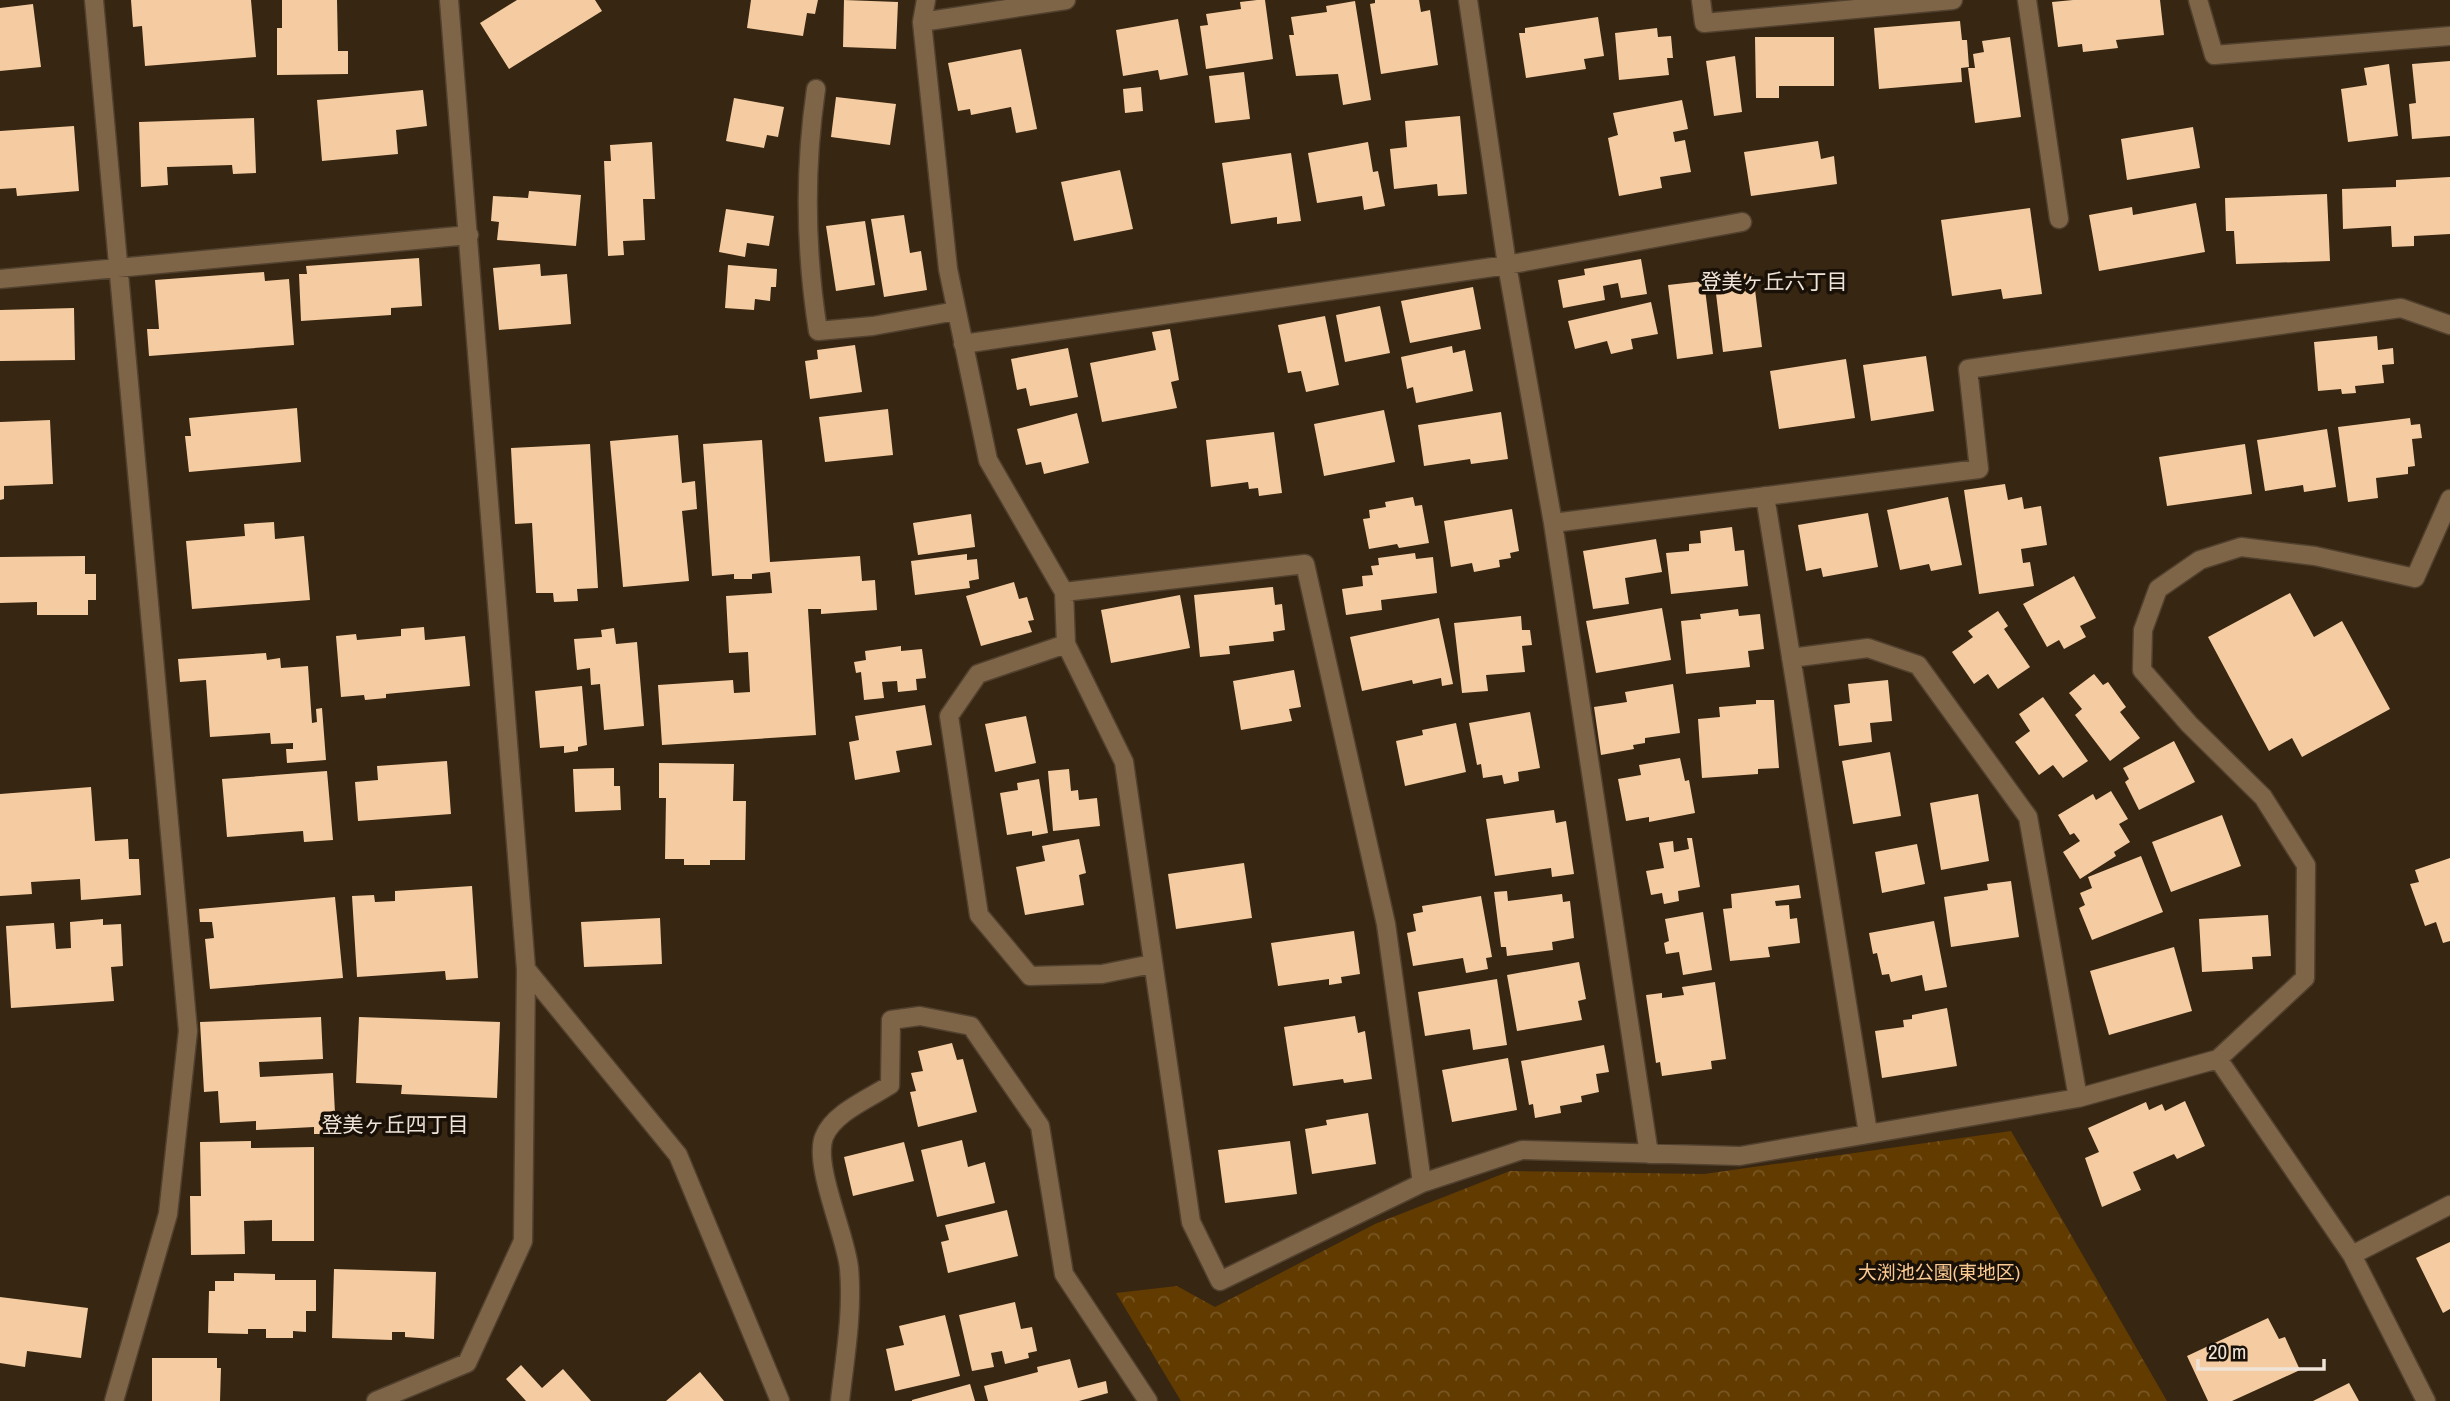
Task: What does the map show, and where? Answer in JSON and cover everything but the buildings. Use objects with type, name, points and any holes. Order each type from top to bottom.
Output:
[{"type":"street","points":[[93,0],[120,266],[188,1031],[168,1214],[114,1401]]},
{"type":"street","points":[[376,1401],[467,1363],[523,1241],[526,969],[449,0]]},
{"type":"street","points":[[926,0],[922,22],[948,269],[988,460],[1064,592],[1066,644],[1124,762],[1191,1222],[1220,1281],[1422,1183],[1522,1150],[1740,1156],[2078,1098],[2218,1059],[2305,978],[2306,865],[2263,797],[2189,724],[2142,670],[2143,630],[2158,589],[2200,560],[2241,547],[2315,556],[2415,578],[2450,499]]},
{"type":"street","points":[[922,22],[1066,0]]},
{"type":"street","points":[[1468,0],[1507,265],[1553,523],[1649,1154]]},
{"type":"street","points":[[1701,0],[1704,23],[1953,0]]},
{"type":"street","points":[[2027,0],[2059,219]]},
{"type":"street","points":[[2198,0],[2214,55],[2450,36]]},
{"type":"street","points":[[816,89],[806,195],[808,266],[818,331],[873,326],[956,311]]},
{"type":"street","points":[[963,344],[1507,265],[1742,222]]},
{"type":"street","points":[[0,279],[468,235]]},
{"type":"street","points":[[1553,523],[1979,469],[1968,369],[2401,308],[2450,325]]},
{"type":"street","points":[[1765,496],[1868,1133]]},
{"type":"street","points":[[1064,592],[1305,564],[1386,924],[1422,1183]]},
{"type":"street","points":[[1066,644],[978,674],[949,716],[979,915],[1030,976],[1102,974],[1152,964]]},
{"type":"street","points":[[1791,658],[1868,648],[1918,665],[2028,817],[2078,1098]]},
{"type":"street","points":[[526,969],[678,1155],[780,1401]]},
{"type":"street","points":[[840,1401],[848,1326],[849,1267],[822,1160],[824,1137],[840,1118],[890,1085],[891,1020],[920,1016],[971,1026],[1040,1126],[1065,1274],[1148,1401]]},
{"type":"street","points":[[2218,1059],[2352,1255],[2426,1401]]},
{"type":"street","points":[[2352,1255],[2450,1205]]},
{"type":"green space","name":"大渕池公園(東地区)","points":[[2011,1131],[2167,1401],[1181,1401],[1116,1293],[1177,1286],[1215,1307],[1375,1224],[1510,1171],[1704,1174]]},
{"type":"district","name":"登美ヶ丘六丁目","points":[[1774,282]]},
{"type":"district","name":"登美ヶ丘四丁目","points":[[395,1125]]}]
